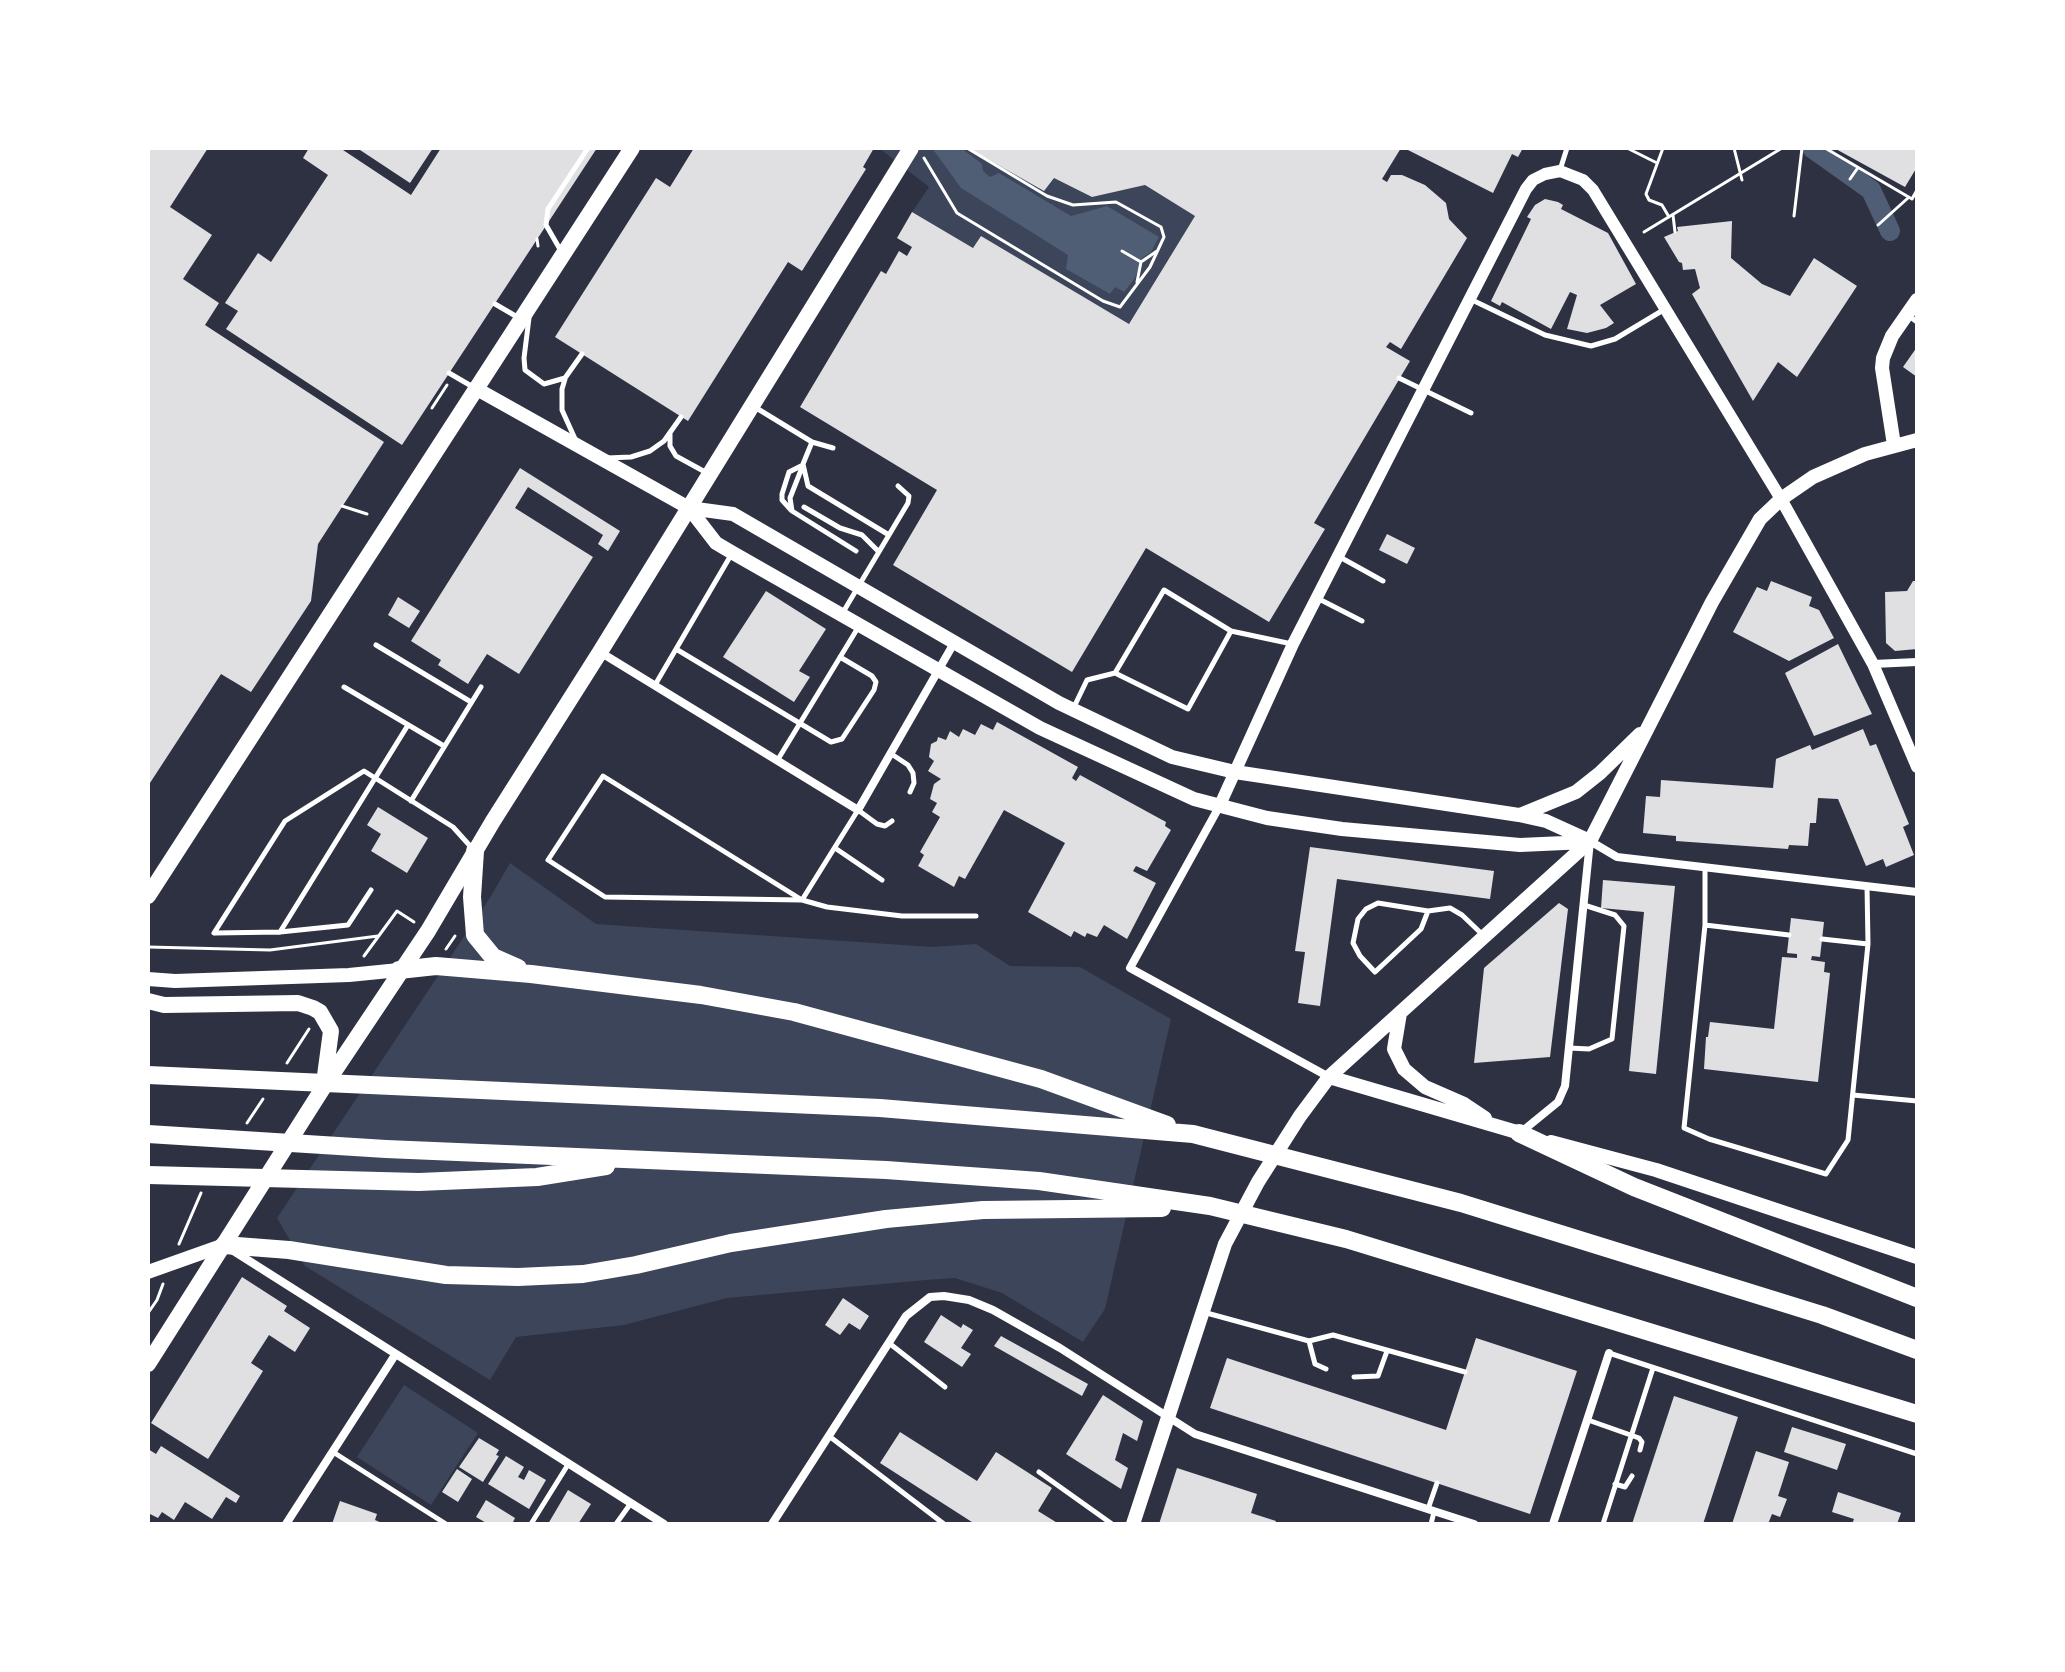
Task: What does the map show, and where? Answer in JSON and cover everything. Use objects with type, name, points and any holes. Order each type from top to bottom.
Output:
[{"type":"highway","points":[[475,851],[472,897],[475,935],[493,957],[531,974]]},
{"type":"highway","points":[[399,970],[436,966],[531,974],[701,995],[794,1012],[1041,1079],[1193,1134],[1461,1203],[1822,1315],[1917,1350]]},
{"type":"highway","points":[[148,1075],[880,1108],[1193,1134]]},
{"type":"highway","points":[[1519,1133],[1634,1187],[1917,1298]]},
{"type":"highway","points":[[148,1134],[386,1149],[886,1170],[1039,1181],[1210,1206],[1346,1239],[1917,1414]]},
{"type":"highway","points":[[148,1175],[419,1182],[537,1177],[652,1159]]},
{"type":"highway","points":[[224,1245],[289,1250],[446,1275],[518,1277],[583,1274],[731,1243],[886,1219],[983,1210],[1210,1206]]},
{"type":"main road","points":[[148,896],[632,148]]},
{"type":"main road","points":[[148,1364],[399,970],[428,931],[895,173],[915,149]]},
{"type":"main road","points":[[1894,445],[1882,363],[1892,336],[1912,318],[1917,300]]},
{"type":"main road","points":[[475,388],[689,508],[733,514],[1073,709],[1172,757],[1235,772],[1519,815],[1546,821],[1590,841]]},
{"type":"main road","points":[[1133,1524],[1225,1244],[1258,1182],[1300,1116],[1329,1077],[1590,841],[1740,551],[1760,519],[1781,499],[1813,477],[1843,462],[1917,440]]},
{"type":"main road","points":[[689,508],[716,543],[938,671],[1067,741],[1146,779],[1219,807],[1342,829],[1520,845],[1590,841]]},
{"type":"main road","points":[[1519,815],[1576,792],[1651,723]]},
{"type":"main road","points":[[148,979],[175,981],[349,975],[399,970]]},
{"type":"main road","points":[[148,1001],[164,1005],[298,1003],[313,1008],[320,1012],[331,1031],[323,1088]]},
{"type":"main road","points":[[1400,1013],[1394,1049],[1404,1069],[1425,1087],[1464,1104],[1498,1127]]},
{"type":"main road","points":[[1329,1077],[1656,1170],[1917,1257]]},
{"type":"main road","points":[[148,1272],[224,1245]]},
{"type":"street","points":[[1329,1077],[1130,968],[1219,807],[1316,598],[1469,298],[1533,180],[1560,171],[1583,180],[1593,190],[1781,499],[1873,664],[1917,767]]},
{"type":"street","points":[[600,652],[858,810],[954,643]]},
{"type":"street","points":[[1873,664],[1917,662]]},
{"type":"street","points":[[1519,1133],[1558,1102],[1565,1086],[1590,841],[1617,857],[1917,892]]},
{"type":"street","points":[[224,1245],[664,1524]]},
{"type":"street","points":[[772,1524],[906,1316],[930,1297],[944,1296],[969,1300],[993,1310],[1060,1348],[1195,1434],[1474,1524]]},
{"type":"street","points":[[1553,1524],[1609,1353]]},
{"type":"street","points":[[286,1524],[395,1355]]},
{"type":"lane","points":[[563,254],[546,225],[548,209],[588,148]]},
{"type":"lane","points":[[1560,171],[1567,148]]},
{"type":"lane","points":[[1469,298],[1545,335],[1583,346],[1608,342],[1666,308]]},
{"type":"lane","points":[[531,301],[525,370],[544,384],[565,378]]},
{"type":"lane","points":[[495,304],[520,318]]},
{"type":"lane","points":[[580,449],[562,410],[562,389],[565,378],[582,354]]},
{"type":"lane","points":[[449,373],[475,388]]},
{"type":"lane","points":[[1399,378],[1471,413]]},
{"type":"lane","points":[[752,405],[812,442],[833,448]]},
{"type":"lane","points":[[596,458],[645,454],[670,433],[681,417]]},
{"type":"lane","points":[[670,433],[670,446],[676,456],[709,474]]},
{"type":"lane","points":[[792,511],[790,498],[812,442]]},
{"type":"lane","points":[[803,464],[789,472],[782,500],[792,511],[856,551]]},
{"type":"lane","points":[[803,464],[808,486],[889,535]]},
{"type":"lane","points":[[842,615],[909,496],[898,486]]},
{"type":"lane","points":[[804,507],[840,528],[862,535],[879,552]]},
{"type":"lane","points":[[655,685],[733,553]]},
{"type":"lane","points":[[1338,556],[1383,581]]},
{"type":"lane","points":[[1115,673],[1164,590],[1231,631],[1293,644]]},
{"type":"lane","points":[[1316,598],[1362,621]]},
{"type":"lane","points":[[777,761],[859,625]]},
{"type":"lane","points":[[1073,709],[1087,680],[1115,673],[1188,709],[1231,631]]},
{"type":"lane","points":[[376,645],[471,702]]},
{"type":"lane","points":[[676,649],[799,724],[837,743],[874,690],[876,682],[872,676],[840,657]]},
{"type":"lane","points":[[344,687],[444,746]]},
{"type":"lane","points":[[411,801],[481,687]]},
{"type":"lane","points":[[280,932],[408,725]]},
{"type":"lane","points":[[890,753],[908,765],[913,773],[914,783],[910,792]]},
{"type":"lane","points":[[371,890],[348,925],[280,932],[214,933],[285,821],[364,771],[453,827],[475,851]]},
{"type":"lane","points":[[802,900],[603,776],[548,860],[605,897],[802,900],[827,907],[902,916],[976,916]]},
{"type":"lane","points":[[802,900],[858,810],[877,824],[885,826],[892,821]]},
{"type":"lane","points":[[835,848],[882,880]]},
{"type":"lane","points":[[1705,867],[1705,925],[1684,1128],[1709,1139],[1826,1174],[1848,1140],[1868,944],[1867,886]]},
{"type":"lane","points":[[1428,911],[1421,929],[1375,972],[1353,943],[1358,919],[1366,909],[1378,903],[1428,911],[1450,908],[1484,936]]},
{"type":"lane","points":[[1569,1048],[1589,1049],[1612,1039],[1624,926],[1615,915],[1584,905]]},
{"type":"lane","points":[[1705,925],[1789,935]]},
{"type":"lane","points":[[1822,939],[1868,944]]},
{"type":"lane","points":[[1853,1095],[1917,1101]]},
{"type":"lane","points":[[1202,1311],[1309,1341],[1333,1335],[1465,1372]]},
{"type":"lane","points":[[1309,1341],[1315,1364],[1326,1369]]},
{"type":"lane","points":[[889,1343],[945,1387]]},
{"type":"lane","points":[[1354,1377],[1378,1376],[1387,1350]]},
{"type":"lane","points":[[1609,1353],[1917,1454]]},
{"type":"lane","points":[[1603,1524],[1653,1368]]},
{"type":"lane","points":[[1587,1420],[1639,1438],[1642,1442],[1640,1450]]},
{"type":"lane","points":[[829,1436],[944,1524]]},
{"type":"lane","points":[[333,1452],[446,1524]]},
{"type":"lane","points":[[531,1524],[570,1463]]},
{"type":"lane","points":[[1039,1472],[1112,1524]]},
{"type":"lane","points":[[1615,1484],[1625,1487],[1632,1476]]},
{"type":"lane","points":[[1431,1524],[1437,1483]]},
{"type":"lane","points":[[616,1524],[632,1503]]},
{"type":"path","points":[[915,149],[957,213],[1103,301],[1120,307],[1150,267],[1164,237],[1161,227],[1116,202],[1073,205],[1047,196],[967,148]]},
{"type":"path","points":[[1627,148],[1657,163]]},
{"type":"path","points":[[1663,148],[1646,194],[1649,200],[1662,205],[1671,216],[1675,232]]},
{"type":"path","points":[[1734,148],[1742,180]]},
{"type":"path","points":[[1644,232],[1782,148]]},
{"type":"path","points":[[1794,216],[1802,148]]},
{"type":"path","points":[[1824,148],[1912,199],[1917,190]]},
{"type":"path","points":[[1852,177],[1857,168]]},
{"type":"path","points":[[1878,225],[1909,197]]},
{"type":"path","points":[[537,239],[538,246]]},
{"type":"path","points":[[1122,251],[1141,262]]},
{"type":"path","points":[[1137,282],[1141,262],[1157,251]]},
{"type":"path","points":[[432,408],[447,385]]},
{"type":"path","points":[[342,506],[367,514]]},
{"type":"path","points":[[362,958],[397,911],[419,925]]},
{"type":"path","points":[[443,955],[459,929]]},
{"type":"path","points":[[148,1313],[159,1301],[164,1280]]},
{"type":"shaded area","points":[[879,148],[969,148],[1054,178],[1092,197],[1145,185],[1195,216],[1129,324],[981,236],[973,248],[912,212],[929,187]]},
{"type":"shaded area","points":[[932,148],[961,148],[982,164],[983,171],[990,177],[999,173],[1071,216],[1107,206],[1159,237],[1151,252],[1142,258],[1135,278],[1124,292],[1115,287],[1110,294],[1066,269],[1068,255],[961,188]]},
{"type":"shaded area","points":[[510,863],[596,924],[932,947],[976,944],[1010,966],[1080,967],[1171,1019],[1105,1309],[1083,1342],[1002,1293],[955,1278],[727,1298],[624,1325],[516,1337],[490,1380],[305,1266],[277,1218]]},
{"type":"shaded area","points":[[404,1385],[478,1433],[431,1505],[357,1457]]},
{"type":"building","points":[[148,148],[208,148],[170,207],[212,235],[183,279],[219,303],[205,325],[384,442],[318,544],[311,601],[251,692],[221,674],[148,786]]},
{"type":"building","points":[[309,148],[340,148],[411,195],[441,148],[597,148],[402,445],[226,329],[238,311],[225,303],[258,253],[271,262],[328,175],[303,158]]},
{"type":"building","points":[[357,148],[433,148],[410,183]]},
{"type":"building","points":[[694,148],[874,148],[863,167],[866,169],[802,271],[788,262],[688,421],[555,337],[656,178],[670,187]]},
{"type":"building","points":[[968,148],[1401,148],[1382,179],[1387,182],[1391,175],[1402,175],[1425,185],[1446,203],[1449,219],[1467,238],[1401,349],[1390,342],[1386,347],[1410,361],[1314,523],[1325,529],[1269,622],[1146,548],[1072,672],[893,565],[937,490],[800,407],[881,271],[886,274],[899,251],[907,256],[912,247],[897,238],[912,212],[973,248],[981,236],[1129,324],[1195,216],[1145,185],[1092,197],[1054,178],[1044,191]]},
{"type":"building","points":[[1404,148],[1523,148],[1518,157],[1512,154],[1493,193]]},
{"type":"building","points":[[1834,148],[1917,148],[1917,167],[1905,187]]},
{"type":"building","points":[[1545,199],[1558,202],[1563,205],[1561,209],[1608,233],[1636,284],[1600,305],[1614,323],[1606,328],[1587,333],[1567,329],[1577,295],[1570,292],[1551,329],[1502,302],[1500,306],[1491,301],[1531,219],[1527,217],[1535,205]]},
{"type":"building","points":[[1732,221],[1731,258],[1762,284],[1790,296],[1814,258],[1857,286],[1797,377],[1778,362],[1753,401],[1692,294],[1700,288],[1695,269],[1683,270],[1682,263],[1664,237],[1678,231],[1677,227]]},
{"type":"building","points":[[1917,347],[1917,377],[1903,367]]},
{"type":"building","points":[[520,468],[620,531],[608,551],[598,544],[603,535],[528,487],[515,508],[593,557],[519,674],[487,654],[468,684],[438,665],[441,660],[411,641]]},
{"type":"building","points":[[1387,534],[1415,548],[1407,564],[1379,550]]},
{"type":"building","points":[[1771,581],[1812,597],[1809,606],[1819,610],[1834,638],[1789,661],[1733,632],[1757,587],[1767,591]]},
{"type":"building","points":[[1913,581],[1917,581],[1917,649],[1895,651],[1886,643],[1885,592],[1907,591]]},
{"type":"building","points":[[766,591],[826,629],[799,671],[810,677],[794,702],[723,657]]},
{"type":"building","points":[[398,597],[420,611],[409,628],[388,615]]},
{"type":"building","points":[[1838,644],[1872,714],[1814,736],[1785,673]]},
{"type":"building","points":[[997,722],[1078,767],[1072,778],[1076,781],[1080,775],[1166,822],[1165,826],[1171,830],[1147,871],[1136,866],[1133,871],[1156,883],[1127,939],[1104,925],[1097,937],[1087,933],[1085,937],[1074,931],[1071,937],[1028,912],[1065,843],[1004,810],[965,879],[959,876],[954,887],[918,866],[924,855],[920,852],[940,817],[932,812],[937,803],[930,799],[934,784],[941,779],[928,771],[934,761],[929,757],[931,744],[938,737],[946,740],[950,731],[959,737],[963,729],[975,735],[981,724],[993,730]]},
{"type":"building","points":[[1863,729],[1870,746],[1876,744],[1909,824],[1903,827],[1914,855],[1886,867],[1883,859],[1866,866],[1838,799],[1818,798],[1816,823],[1810,823],[1808,846],[1789,845],[1788,849],[1676,841],[1676,836],[1643,833],[1646,796],[1660,797],[1661,780],[1773,788],[1776,759],[1810,745],[1812,750]]},
{"type":"building","points":[[378,807],[428,838],[407,873],[371,851],[381,834],[367,825]]},
{"type":"building","points":[[1310,847],[1494,871],[1490,899],[1337,879],[1320,1006],[1298,1003],[1305,952],[1295,951]]},
{"type":"building","points":[[1603,880],[1675,886],[1656,1074],[1629,1071],[1644,912],[1601,908]]},
{"type":"building","points":[[1559,903],[1568,909],[1550,1057],[1474,1063],[1484,968]]},
{"type":"building","points":[[1791,918],[1824,922],[1820,957],[1812,956],[1811,960],[1825,962],[1824,972],[1830,973],[1818,1082],[1704,1069],[1710,1022],[1774,1029],[1782,957],[1797,958],[1797,954],[1787,953]]},
{"type":"building","points":[[242,1277],[287,1306],[284,1311],[310,1328],[295,1352],[269,1335],[251,1363],[263,1371],[208,1459],[151,1423]]},
{"type":"building","points":[[843,1298],[869,1316],[860,1330],[849,1323],[840,1335],[825,1325]]},
{"type":"building","points":[[941,1315],[961,1328],[963,1324],[973,1330],[961,1348],[971,1354],[962,1367],[924,1342]]},
{"type":"building","points":[[1001,1336],[1088,1384],[1082,1396],[994,1346]]},
{"type":"building","points":[[1476,1338],[1577,1371],[1530,1514],[1210,1408],[1227,1358],[1446,1430]]},
{"type":"building","points":[[1103,1395],[1143,1421],[1137,1441],[1123,1433],[1115,1460],[1128,1468],[1121,1489],[1066,1454]]},
{"type":"building","points":[[1674,1396],[1738,1417],[1703,1524],[1632,1524]]},
{"type":"building","points":[[1792,1427],[1846,1444],[1837,1470],[1784,1452]]},
{"type":"building","points":[[900,1432],[977,1481],[996,1452],[1052,1488],[1038,1511],[1059,1524],[975,1524],[880,1463]]},
{"type":"building","points":[[479,1438],[499,1450],[496,1455],[499,1456],[483,1482],[459,1467]]},
{"type":"building","points":[[161,1446],[240,1496],[236,1503],[226,1497],[212,1519],[185,1502],[174,1520],[162,1512],[158,1518],[148,1513],[148,1449],[156,1454]]},
{"type":"building","points":[[1756,1451],[1789,1462],[1778,1496],[1787,1499],[1780,1517],[1772,1514],[1768,1524],[1732,1524]]},
{"type":"building","points":[[506,1456],[524,1467],[518,1477],[524,1480],[529,1470],[546,1480],[529,1509],[488,1484]]},
{"type":"building","points":[[1177,1468],[1257,1494],[1251,1513],[1276,1521],[1275,1524],[1159,1524]]},
{"type":"building","points":[[457,1469],[472,1479],[458,1502],[442,1492]]},
{"type":"building","points":[[568,1490],[591,1504],[578,1524],[548,1524]]},
{"type":"building","points":[[1838,1492],[1901,1513],[1897,1524],[1852,1524],[1854,1519],[1832,1512]]},
{"type":"building","points":[[486,1500],[515,1518],[512,1524],[488,1524],[476,1517]]},
{"type":"building","points":[[340,1501],[377,1514],[375,1520],[384,1524],[332,1524]]},
{"type":"waterway","points":[[1812,148],[1871,190],[1890,231]]}]
